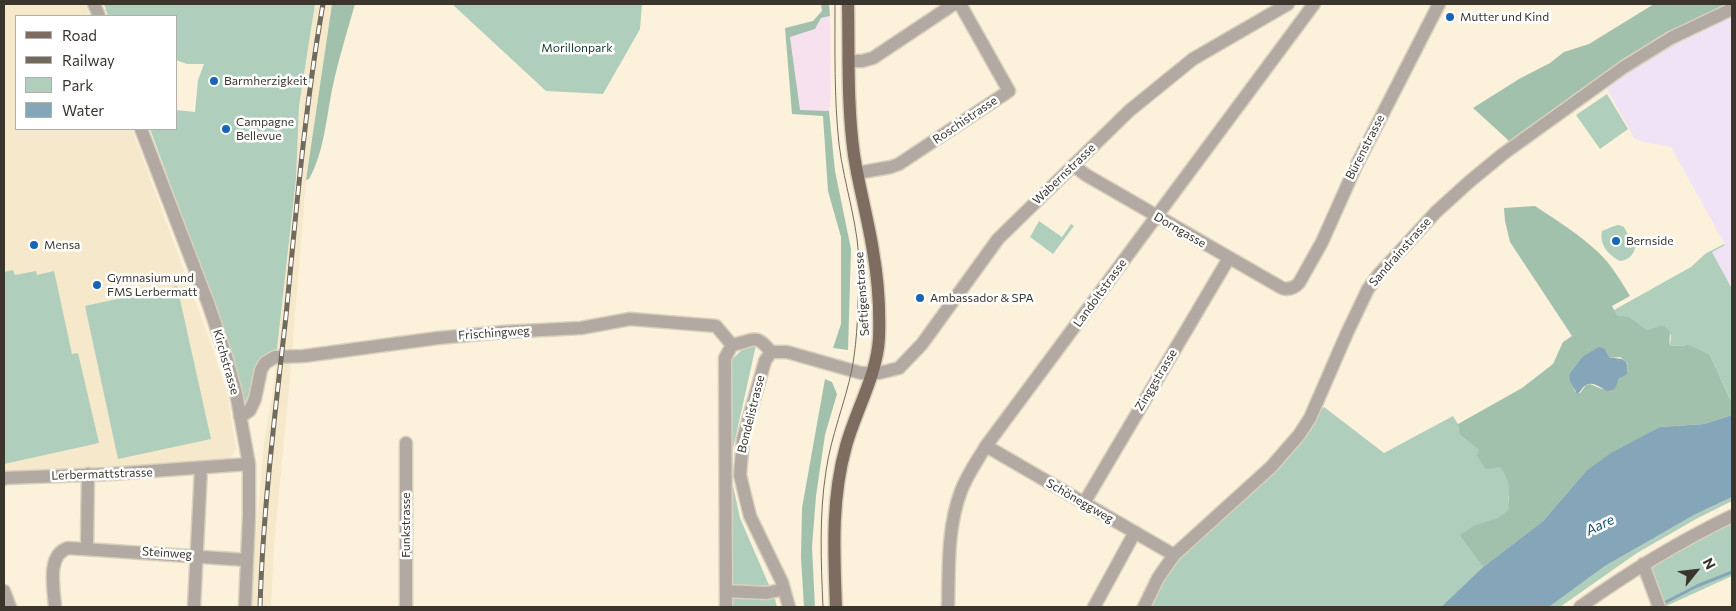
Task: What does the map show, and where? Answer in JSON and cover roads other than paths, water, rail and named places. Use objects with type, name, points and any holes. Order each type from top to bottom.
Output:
[{"type":"main road","name":"Seftigenstrasse","points":[[836,607],[834,515],[838,477],[846,444],[871,374],[879,338],[876,276],[872,242],[857,173],[850,109],[848,4]]},
{"type":"street","points":[[849,62],[873,58],[954,4]]},
{"type":"street","name":"Roschistrasse","points":[[857,173],[898,164],[1009,90],[960,4]]},
{"type":"street","name":"Wabernstrasse","points":[[771,352],[787,352],[854,372],[871,374],[895,370],[922,344],[998,239],[1073,164],[1135,106],[1193,59],[1288,4]]},
{"type":"street","name":"Landoltstrasse","points":[[948,607],[950,541],[956,506],[962,490],[986,446],[1314,4]]},
{"type":"street","name":"Bürenstrasse","points":[[1291,288],[1299,283],[1322,242],[1352,173],[1439,4]]},
{"type":"street","name":"Sandrainstrasse","points":[[1144,607],[1158,578],[1174,555],[1271,467],[1299,434],[1310,418],[1368,289],[1379,274],[1436,212],[1503,154],[1632,62],[1691,27],[1732,9]]},
{"type":"street","name":"Kirchstrasse","points":[[141,130],[218,332],[231,375],[249,464],[245,607]]},
{"type":"street","name":"Dorngasse","points":[[1073,164],[1086,175],[1282,288],[1291,288]]},
{"type":"street","name":"Zinggstrasse","points":[[1084,503],[1230,258]]},
{"type":"street","name":"Frischingweg","points":[[240,417],[250,410],[255,399],[261,370],[265,363],[275,357],[304,356],[438,338],[581,328],[630,319],[716,326],[732,345]]},
{"type":"street","points":[[732,345],[756,339],[763,342],[771,352]]},
{"type":"street","name":"Bondelistrasse","points":[[732,345],[725,358],[726,601],[784,589]]},
{"type":"street","name":"Bondelistrasse","points":[[771,352],[765,361],[743,439],[740,475],[750,516],[784,589],[789,607]]},
{"type":"street","name":"Funkstrasse","points":[[406,443],[406,607]]},
{"type":"street","name":"Schöneggweg","points":[[986,446],[1174,555]]},
{"type":"street","name":"Lerbermattstrasse","points":[[4,479],[201,469],[249,464]]},
{"type":"street","points":[[194,607],[201,469]]},
{"type":"street","points":[[87,548],[88,474]]},
{"type":"street","points":[[1580,607],[1643,564],[1732,516]]},
{"type":"street","points":[[1094,607],[1135,532]]},
{"type":"street","name":"Steinweg","points":[[55,607],[54,569],[56,559],[61,551],[66,548],[196,555],[247,560]]},
{"type":"street","points":[[1643,564],[1658,604]]},
{"type":"street","points":[[4,591],[11,607]]},
{"type":"water","points":[[1599,347],[1605,349],[1610,358],[1624,360],[1628,369],[1627,374],[1619,379],[1613,390],[1607,391],[1597,385],[1589,384],[1577,394],[1570,381],[1569,374],[1582,357]]},
{"type":"water","name":"Aare","points":[[1732,415],[1732,497],[1694,515],[1605,566],[1549,607],[1441,607],[1483,567],[1543,521],[1586,471],[1611,453],[1660,427],[1704,424]]},
{"type":"waterway","points":[[1660,605],[1697,586],[1732,572]]},
{"type":"tram line","points":[[823,607],[822,505],[831,445],[854,357],[859,271],[857,239],[841,160],[837,126],[835,4]]},
{"type":"railway","points":[[260,607],[267,498],[297,199],[311,82],[323,4]]},
{"type":"place","name":"Mutter und Kind","points":[[1450,17]]},
{"type":"place","name":"Barmherzigkeit","points":[[214,81]]},
{"type":"place","name":"Campagne Bellevue","points":[[226,129]]},
{"type":"place","name":"Bernside","points":[[1616,241]]},
{"type":"place","name":"Mensa","points":[[34,245]]},
{"type":"place","name":"Gymnasium und FMS Lerbermatt","points":[[97,285]]},
{"type":"place","name":"Ambassador & SPA","points":[[920,298]]},
{"type":"park label","name":"Morillonpark","points":[[577,48]]}]
